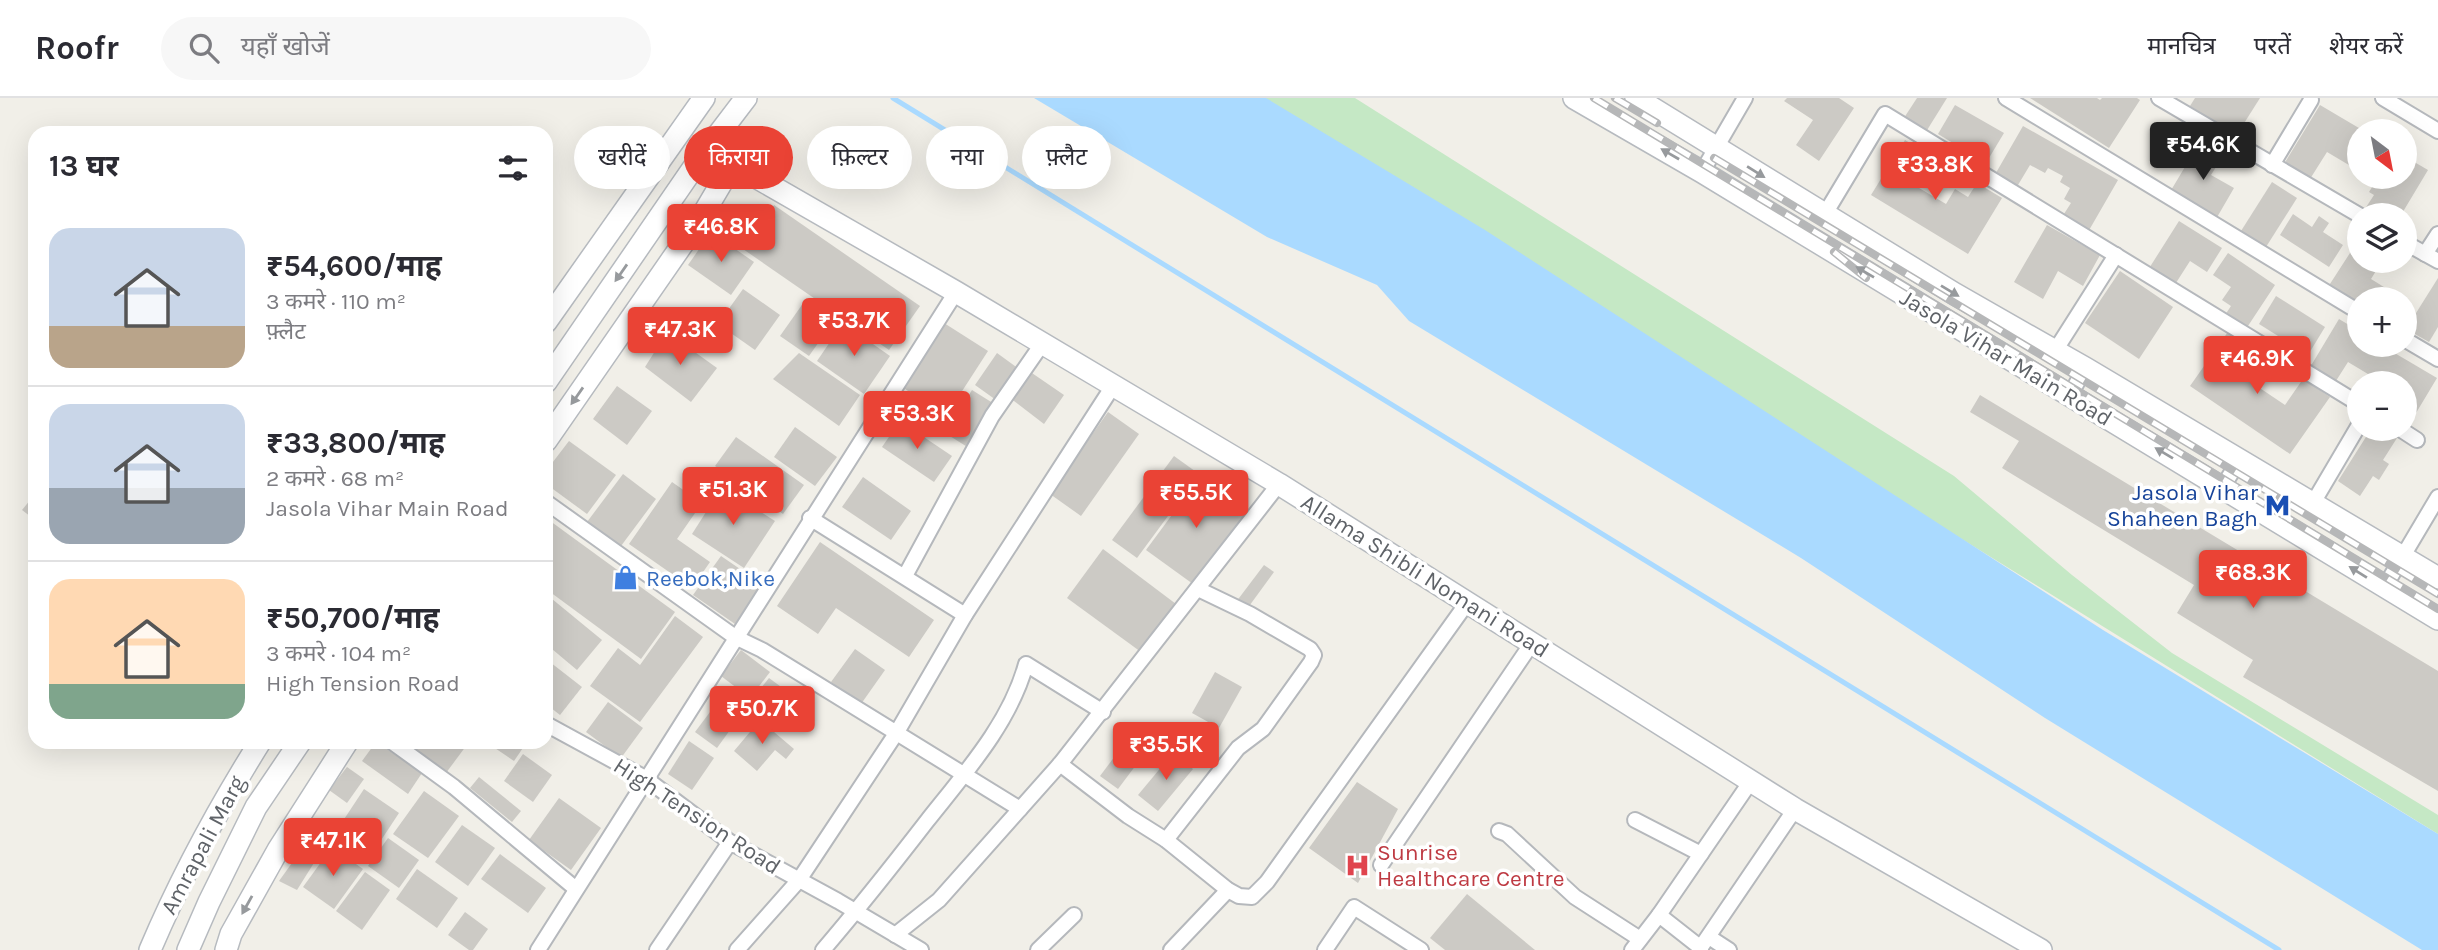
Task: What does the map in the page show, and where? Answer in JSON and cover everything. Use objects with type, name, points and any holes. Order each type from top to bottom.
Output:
[{"type":"street","points":[[553,311],[704,98]]},
{"type":"street","points":[[725,126],[746,98]]},
{"type":"street","name":"Jasola Vihar Main Road","points":[[1574,98],[1702,172],[2438,619]]},
{"type":"street","name":"Jasola Vihar Main Road","points":[[1636,98],[1955,294],[2240,459],[2438,578]]},
{"type":"street","points":[[1702,172],[1745,98]]},
{"type":"street","points":[[2006,98],[2347,305]]},
{"type":"street","points":[[2159,98],[2176,102],[2272,164],[2347,208]]},
{"type":"street","points":[[2383,98],[2438,131]]},
{"type":"street","points":[[2272,164],[2311,100]]},
{"type":"street","points":[[1825,214],[1885,114],[2347,397]]},
{"type":"street","points":[[553,372],[684,181]]},
{"type":"street","points":[[553,431],[718,189]]},
{"type":"street","name":"Allama Shibli Nomani Road","points":[[778,189],[1279,484],[1795,809],[2041,950]]},
{"type":"street","points":[[2432,258],[2438,234]]},
{"type":"street","points":[[2054,351],[2116,255]]},
{"type":"street","points":[[538,950],[956,292]]},
{"type":"street","points":[[905,576],[992,416],[1042,344]]},
{"type":"street","points":[[2417,347],[2438,359]]},
{"type":"street","points":[[2070,397],[2085,368]]},
{"type":"street","points":[[737,950],[799,880],[897,732],[965,615],[1113,386]]},
{"type":"street","points":[[2313,503],[2350,441]]},
{"type":"street","points":[[2222,488],[2240,459]]},
{"type":"street","points":[[895,935],[939,900],[1060,764],[1279,484]]},
{"type":"street","points":[[2384,588],[2438,497]]},
{"type":"street","points":[[553,507],[735,637],[897,732],[1020,810]]},
{"type":"street","points":[[810,519],[965,615]]},
{"type":"street","points":[[1166,839],[1238,748],[1263,729],[1314,655],[1310,649],[1261,620],[1198,589]]},
{"type":"street","points":[[1060,764],[1128,816],[1166,839],[1227,890],[1246,898],[1252,897],[1261,889],[1467,603]]},
{"type":"street","points":[[1381,865],[1532,643]]},
{"type":"street","points":[[823,950],[964,775],[1008,710],[1018,691],[1026,664],[1103,712]]},
{"type":"street","name":"High Tension Road","points":[[553,728],[645,778],[730,842],[921,950]]},
{"type":"street","name":"Amrapali Marg","points":[[150,950],[177,887],[256,749]]},
{"type":"street","name":"Amrapali Marg","points":[[188,950],[256,807],[295,749]]},
{"type":"street","points":[[226,950],[231,934],[278,850],[342,749]]},
{"type":"street","points":[[402,749],[454,787],[576,889]]},
{"type":"street","points":[[1499,831],[1507,834],[1575,897],[1636,944],[1751,782]]},
{"type":"street","points":[[1703,945],[1795,809]]},
{"type":"street","points":[[1635,820],[1701,854]]},
{"type":"street","points":[[657,950],[730,842]]},
{"type":"street","points":[[1171,950],[1227,890]]},
{"type":"street","points":[[1325,950],[1354,907],[1421,950]]},
{"type":"street","points":[[1038,950],[1074,915]]},
{"type":"street","points":[[1659,915],[1703,945],[1729,950]]},
{"type":"green space","points":[[1233,98],[1355,98],[1954,476],[2072,575],[2172,653],[2438,815],[2438,834],[1784,429]]},
{"type":"water","points":[[1034,98],[1266,98],[1485,230],[2103,630],[2438,834],[2438,950],[2422,950],[2045,718],[1801,558],[1409,321],[1377,285],[1267,237],[1111,144],[1111,126],[1081,126]]},
{"type":"building","points":[[1787,98],[1839,98],[1854,108],[1819,161],[1796,145],[1813,120],[1784,101]]},
{"type":"building","points":[[1917,98],[1947,98],[1924,135],[1902,121]]},
{"type":"building","points":[[2030,98],[2137,98],[2140,100],[2109,148]]},
{"type":"building","points":[[2195,98],[2260,98],[2236,136],[2190,106]]},
{"type":"building","points":[[1955,105],[2004,133],[1986,163],[1938,134]]},
{"type":"building","points":[[2320,105],[2347,121],[2347,164],[2327,152],[2310,179],[2284,164]]},
{"type":"building","points":[[2023,126],[2118,180],[2088,232],[2062,217],[2071,203],[2064,199],[2070,188],[2060,182],[2063,176],[2048,168],[2045,173],[2030,165],[2015,190],[1993,178]]},
{"type":"building","points":[[1905,140],[1927,153],[1909,182],[1946,204],[1955,189],[1968,197],[1977,183],[2002,198],[1968,254],[1871,195]]},
{"type":"building","points":[[2201,140],[2224,154],[2211,175],[2234,188],[2216,219],[2170,192]]},
{"type":"building","points":[[2417,164],[2428,170],[2417,188]]},
{"type":"building","points":[[2272,182],[2297,198],[2266,247],[2241,231]]},
{"type":"building","points":[[2371,189],[2417,189],[2408,203],[2369,203],[2374,195],[2369,192]]},
{"type":"building","points":[[774,205],[920,306],[889,350],[743,249]]},
{"type":"building","points":[[2293,214],[2312,227],[2319,216],[2329,223],[2323,232],[2343,245],[2329,267],[2280,235]]},
{"type":"building","points":[[2179,221],[2222,248],[2207,272],[2190,261],[2174,286],[2148,270]]},
{"type":"building","points":[[2047,225],[2100,255],[2083,286],[2058,271],[2043,299],[2014,282]]},
{"type":"building","points":[[711,232],[754,262],[731,295],[688,265]]},
{"type":"building","points":[[2228,253],[2275,285],[2244,332],[2223,318],[2231,306],[2222,300],[2231,287],[2213,275]]},
{"type":"building","points":[[2347,258],[2347,273],[2375,273],[2371,279],[2384,287],[2347,287],[2347,299],[2328,287]]},
{"type":"building","points":[[2120,271],[2173,307],[2139,359],[2085,323]]},
{"type":"building","points":[[2438,278],[2438,327],[2429,342],[2417,335],[2417,311]]},
{"type":"building","points":[[743,289],[780,315],[755,350],[718,324]]},
{"type":"building","points":[[2276,296],[2325,327],[2308,355],[2259,324]]},
{"type":"building","points":[[804,302],[833,322],[809,356],[780,336]]},
{"type":"building","points":[[2339,319],[2347,324],[2347,357],[2401,357],[2437,378],[2417,411],[2417,371],[2363,371],[2348,362],[2334,384],[2309,369]]},
{"type":"building","points":[[843,323],[890,356],[864,394],[817,361]]},
{"type":"building","points":[[944,323],[988,351],[946,416],[902,387]]},
{"type":"building","points":[[2230,329],[2255,345],[2236,372],[2285,405],[2303,379],[2330,397],[2290,454],[2190,386]]},
{"type":"building","points":[[667,332],[717,368],[691,402],[645,367]]},
{"type":"building","points":[[799,353],[860,395],[839,426],[773,379]]},
{"type":"building","points":[[997,353],[1019,369],[996,400],[975,385]]},
{"type":"building","points":[[1029,371],[1064,395],[1044,424],[1010,398]]},
{"type":"building","points":[[617,386],[652,411],[627,445],[593,419]]},
{"type":"building","points":[[972,390],[996,405],[969,448],[945,433]]},
{"type":"building","points":[[1980,395],[2438,671],[2438,791],[2243,677],[2253,660],[2177,613],[2194,585],[2002,468],[2019,441],[1970,412]]},
{"type":"building","points":[[1108,412],[1139,434],[1081,516],[1050,494]]},
{"type":"building","points":[[900,421],[952,456],[934,482],[882,447]]},
{"type":"building","points":[[795,427],[837,457],[815,486],[774,457]]},
{"type":"building","points":[[736,437],[804,485],[783,514],[715,466]]},
{"type":"building","points":[[569,441],[616,475],[587,514],[553,489],[553,462]]},
{"type":"building","points":[[2363,441],[2395,441],[2383,460],[2389,464],[2379,480],[2373,476],[2360,496],[2338,481]]},
{"type":"building","points":[[1174,456],[1199,474],[1137,558],[1112,540]]},
{"type":"building","points":[[623,474],[656,499],[621,546],[587,522]]},
{"type":"building","points":[[863,477],[911,511],[891,540],[842,507]]},
{"type":"building","points":[[1200,477],[1247,511],[1193,584],[1146,550]]},
{"type":"building","points":[[672,482],[702,503],[677,539],[710,562],[692,588],[629,544]]},
{"type":"building","points":[[722,487],[775,521],[744,568],[692,534]]},
{"type":"building","points":[[28,503],[28,515],[22,510]]},
{"type":"building","points":[[553,523],[675,612],[641,659],[553,594]]},
{"type":"building","points":[[820,542],[934,620],[909,657],[836,608],[818,634],[777,606]]},
{"type":"building","points":[[1103,549],[1176,604],[1141,652],[1067,598]]},
{"type":"building","points":[[721,556],[762,584],[735,624],[693,595]]},
{"type":"building","points":[[1264,565],[1274,572],[1247,609],[1236,602]]},
{"type":"building","points":[[553,600],[602,640],[577,670],[553,650]]},
{"type":"building","points":[[675,616],[703,637],[640,722],[590,686],[618,648],[640,665]]},
{"type":"building","points":[[855,649],[885,670],[861,704],[831,682]]},
{"type":"building","points":[[741,650],[770,672],[750,698],[721,676]]},
{"type":"building","points":[[553,664],[582,687],[560,715],[553,710]]},
{"type":"building","points":[[1215,672],[1242,687],[1219,728],[1192,713]]},
{"type":"building","points":[[769,678],[784,689],[762,716],[748,704]]},
{"type":"building","points":[[722,696],[743,712],[717,748],[695,732]]},
{"type":"building","points":[[608,702],[643,728],[621,758],[586,732]]},
{"type":"building","points":[[760,720],[794,749],[786,759],[775,750],[757,771],[734,751]]},
{"type":"building","points":[[1130,736],[1148,749],[1118,789],[1100,776]]},
{"type":"building","points":[[689,741],[714,758],[692,790],[668,774]]},
{"type":"building","points":[[371,749],[386,749],[422,773],[408,794],[362,761]]},
{"type":"building","points":[[413,749],[464,749],[446,773]]},
{"type":"building","points":[[496,749],[522,749],[514,761]]},
{"type":"building","points":[[1173,753],[1193,769],[1158,811],[1138,795]]},
{"type":"building","points":[[523,754],[552,775],[533,802],[504,781]]},
{"type":"building","points":[[347,767],[364,779],[347,803],[329,790]]},
{"type":"building","points":[[479,777],[521,811],[512,822],[470,788]]},
{"type":"building","points":[[1357,782],[1398,809],[1358,883],[1309,848]]},
{"type":"building","points":[[364,789],[399,813],[366,863],[331,839]]},
{"type":"building","points":[[424,791],[459,816],[428,858],[393,834]]},
{"type":"building","points":[[559,798],[601,828],[571,870],[529,840]]},
{"type":"building","points":[[462,825],[495,848],[468,886],[435,862]]},
{"type":"building","points":[[388,838],[419,860],[399,888],[368,866]]},
{"type":"building","points":[[332,847],[363,869],[334,909],[303,887]]},
{"type":"building","points":[[302,849],[317,858],[297,890],[279,881]]},
{"type":"building","points":[[500,854],[546,888],[528,913],[481,879]]},
{"type":"building","points":[[417,869],[458,898],[437,928],[396,899]]},
{"type":"building","points":[[365,872],[390,890],[362,930],[336,911]]},
{"type":"building","points":[[1467,894],[1535,950],[1445,950],[1430,938]]},
{"type":"building","points":[[465,912],[488,929],[473,950],[448,935]]},
{"type":"waterway","points":[[893,98],[2279,950]]},
{"type":"railway","points":[[1594,98],[2438,609]]},
{"type":"railway","points":[[1615,98],[1657,123]]},
{"type":"railway","points":[[1714,158],[2438,594]]},
{"type":"railway","points":[[1834,252],[1866,278]]},
{"type":"place","name":"Jasola Vihar Shaheen Bagh","points":[[2278,505]]},
{"type":"place","name":"Reebok,Nike","points":[[626,578]]},
{"type":"place","name":"Sunrise Healthcare Centre","points":[[1357,865]]}]
